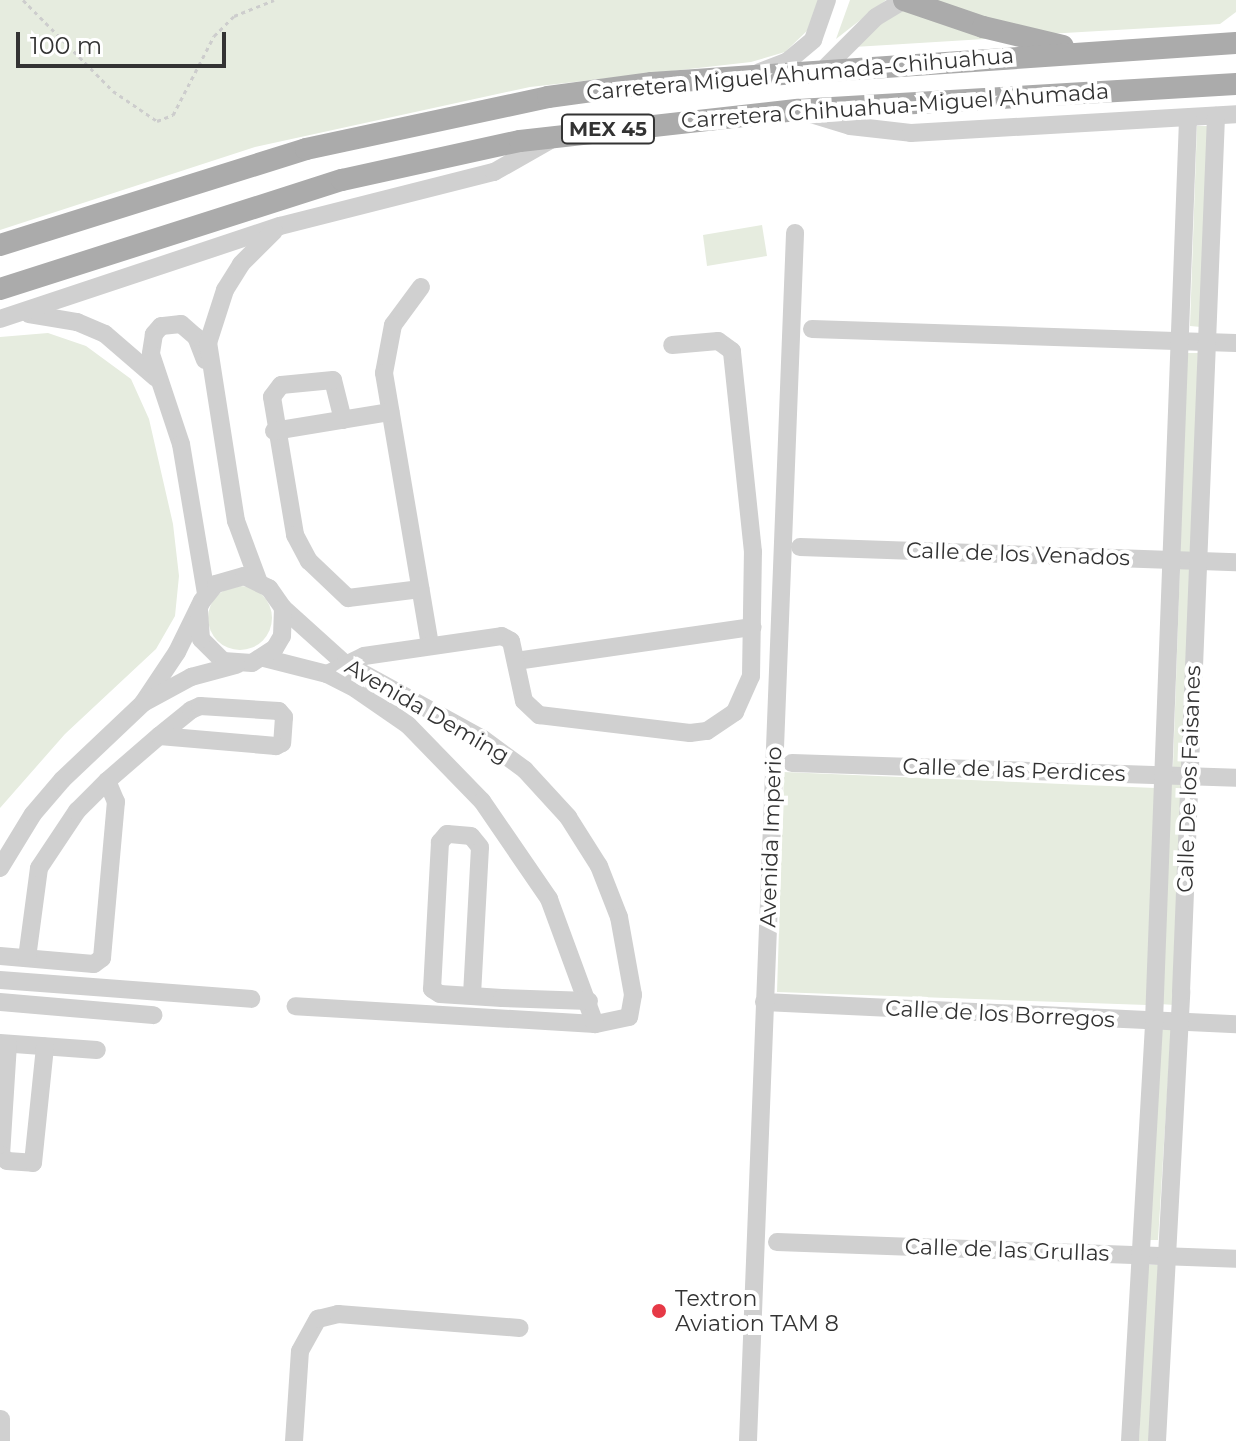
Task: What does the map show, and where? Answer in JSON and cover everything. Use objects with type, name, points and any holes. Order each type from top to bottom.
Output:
[{"type":"main road","points":[[904,0],[983,27],[1083,51]]},
{"type":"main road","name":"Carretera Miguel Ahumada-Chihuahua","points":[[0,245],[275,158],[420,122],[548,97],[749,76],[1236,43]]},
{"type":"main road","name":"Carretera Chihuahua-Miguel Ahumada","points":[[0,289],[342,180],[435,156],[559,135],[798,110],[1236,84]]},
{"type":"street","points":[[749,76],[803,51],[821,26],[827,0]]},
{"type":"street","points":[[822,71],[868,24],[904,0]]},
{"type":"street","points":[[798,110],[850,126],[911,133],[1236,114]]},
{"type":"street","name":"Calle De los Faisanes","points":[[1157,1441],[1180,1022],[1216,116]]},
{"type":"street","name":"Calle De los Faisanes","points":[[1130,1441],[1138,1255],[1154,1021],[1188,118]]},
{"type":"street","points":[[9,316],[280,226],[494,172],[559,135]]},
{"type":"street","points":[[0,868],[33,814],[62,780],[143,703],[191,677],[264,658],[282,636],[283,608],[258,580],[236,521],[209,370],[211,329],[225,290],[241,264],[280,226]]},
{"type":"street","name":"Avenida Imperio","points":[[748,1441],[795,233]]},
{"type":"street","points":[[421,287],[393,325],[385,348],[390,412],[430,645]]},
{"type":"street","points":[[9,316],[51,315],[105,334],[157,380]]},
{"type":"street","points":[[209,370],[190,329],[171,323],[161,326],[151,343],[157,380],[181,444],[202,601],[201,639],[210,652],[239,664]]},
{"type":"street","points":[[812,329],[1236,343]]},
{"type":"street","points":[[327,674],[344,663],[430,645],[506,636],[516,661],[524,701],[539,715],[707,731],[735,712],[746,696],[753,627],[750,506],[732,351],[718,341],[672,345]]},
{"type":"street","points":[[343,420],[336,384],[325,378],[275,390],[270,408],[295,535],[330,584],[354,600],[420,589]]},
{"type":"street","points":[[274,431],[390,412]]},
{"type":"street","name":"Calle de los Venados","points":[[800,547],[1236,562]]},
{"type":"street","points":[[143,703],[202,601],[229,578],[258,580]]},
{"type":"street","name":"Avenida Deming","points":[[264,658],[327,674],[408,725],[482,801],[549,899],[595,1024],[629,1017],[629,965],[619,917],[599,866],[568,817],[525,770],[483,739],[344,663],[283,608]]},
{"type":"street","points":[[516,661],[753,627]]},
{"type":"street","points":[[27,958],[39,868],[77,811],[107,781],[159,736],[200,706],[279,711],[284,717],[282,743],[276,746],[159,736]]},
{"type":"street","name":"Calle de las Perdices","points":[[792,763],[1236,778]]},
{"type":"street","points":[[0,956],[94,964],[102,958],[116,802],[107,781]]},
{"type":"street","points":[[472,995],[479,841],[447,834],[440,842],[430,984],[440,994],[589,1001]]},
{"type":"street","points":[[0,980],[251,999]]},
{"type":"street","points":[[0,1002],[153,1015]]},
{"type":"street","name":"Calle de los Borregos","points":[[764,1002],[1236,1024]]},
{"type":"street","points":[[296,1006],[595,1024]]},
{"type":"street","points":[[45,1047],[33,1163],[7,1161],[1,1155],[4,1044],[97,1050]]},
{"type":"street","name":"Calle de las Grullas","points":[[777,1242],[1236,1259]]},
{"type":"street","points":[[294,1441],[300,1351],[318,1319],[338,1314],[519,1328]]},
{"type":"street","points":[[1,1419],[1,1441]]},
{"type":"path","points":[[23,0],[113,91],[157,121],[173,115],[214,36],[234,16],[274,0]]},
{"type":"shaded area","points":[[0,0],[819,0],[810,28],[785,52],[751,62],[530,87],[255,147],[0,230]]},
{"type":"shaded area","points":[[850,0],[886,0],[836,39]]},
{"type":"shaded area","points":[[935,0],[1236,0],[1236,12],[1220,24],[1047,34],[1012,28]]},
{"type":"shaded area","points":[[906,7],[1001,38],[854,47],[890,14]]},
{"type":"shaded area","points":[[1197,126],[1208,126],[1201,327],[1190,326]]},
{"type":"shaded area","points":[[762,225],[767,256],[707,266],[703,235]]},
{"type":"shaded area","points":[[48,333],[86,346],[131,379],[149,419],[173,524],[179,576],[175,616],[156,649],[65,734],[0,808],[0,337]]},
{"type":"shaded area","points":[[1187,353],[1198,353],[1191,554],[1180,553]]},
{"type":"shaded area","points":[[1180,567],[1191,567],[1184,767],[1173,767]]},
{"type":"shaded area","points":[[234,586],[246,586],[263,595],[270,606],[270,630],[263,641],[246,650],[234,650],[222,645],[213,636],[208,624],[208,612],[213,600],[222,591]]},
{"type":"shaded area","points":[[784,772],[1155,788],[1147,1005],[777,992]]},
{"type":"shaded area","points":[[1169,783],[1183,784],[1174,1005],[1160,1004]]},
{"type":"shaded area","points":[[1161,1029],[1171,1030],[1158,1240],[1147,1240]]},
{"type":"shaded area","points":[[1146,1265],[1158,1265],[1150,1441],[1139,1441]]},
{"type":"place","name":"Textron Aviation TAM 8","points":[[659,1311]]}]
